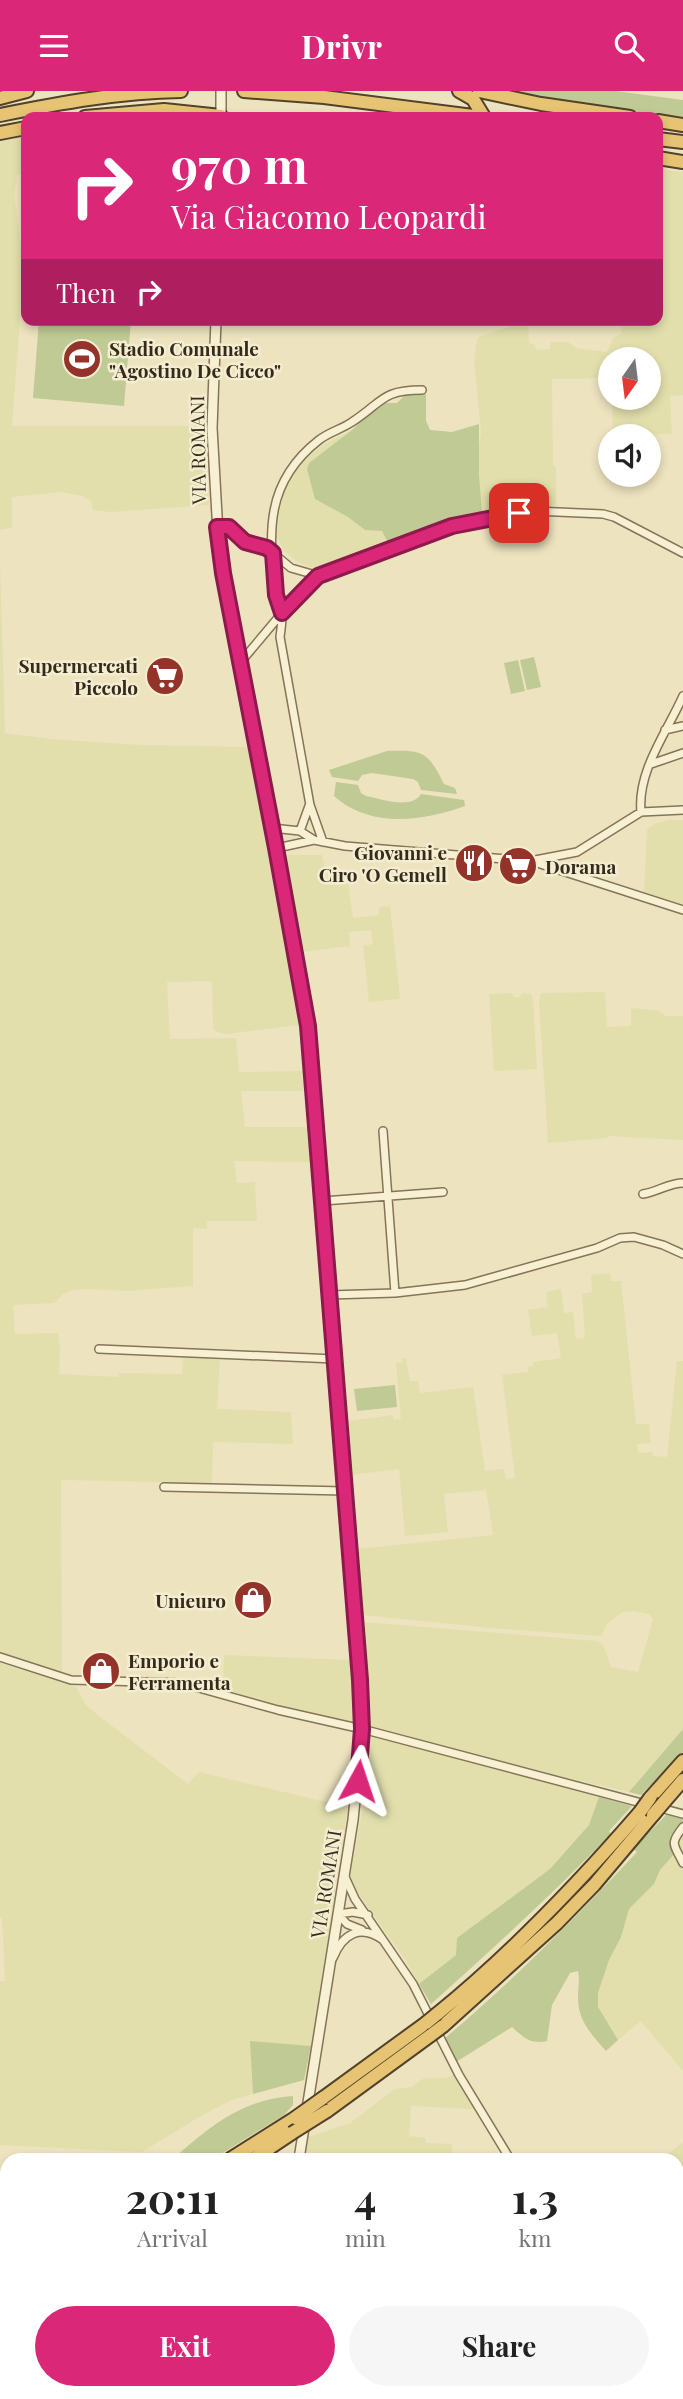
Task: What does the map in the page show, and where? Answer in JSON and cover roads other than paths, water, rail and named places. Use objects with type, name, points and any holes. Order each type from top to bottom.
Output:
[{"type":"highway","points":[[0,98],[27,91]]},
{"type":"highway","points":[[0,115],[106,97],[181,91]]},
{"type":"highway","points":[[244,91],[324,97],[443,112]]},
{"type":"highway","points":[[459,91],[478,97],[596,112]]},
{"type":"highway","points":[[141,112],[221,112]]},
{"type":"highway","points":[[663,122],[683,125]]},
{"type":"highway","points":[[0,132],[21,129]]},
{"type":"highway","points":[[663,140],[683,142]]},
{"type":"highway","points":[[663,159],[683,162]]},
{"type":"highway","points":[[440,2020],[583,1878],[683,1761]]},
{"type":"highway","points":[[263,2153],[429,2029],[557,1923],[594,1885],[683,1780]]},
{"type":"highway","points":[[241,2153],[295,2118],[325,2105]]},
{"type":"street","points":[[221,91],[221,112]]},
{"type":"street","name":"VIA ROMANI","points":[[216,326],[212,428],[219,551],[308,1026],[362,1729],[359,1775],[345,1877],[300,2153]]},
{"type":"street","points":[[318,841],[280,636],[282,613],[276,595],[271,531],[273,506],[284,477],[300,456],[322,437],[352,422],[390,393],[422,390]]},
{"type":"street","points":[[240,659],[245,657],[318,576],[452,526],[535,510],[568,511],[614,517],[683,553]]},
{"type":"street","points":[[217,527],[229,527],[245,542],[267,548],[298,571],[318,576]]},
{"type":"street","points":[[641,811],[641,789],[665,730],[683,696]]},
{"type":"street","points":[[665,730],[683,726]]},
{"type":"street","points":[[651,764],[683,753]]},
{"type":"street","points":[[300,831],[310,805]]},
{"type":"street","points":[[530,861],[577,852],[641,811],[683,810]]},
{"type":"street","points":[[272,828],[300,831],[318,841]]},
{"type":"street","points":[[276,848],[318,841],[372,849],[530,861],[683,910]]},
{"type":"street","points":[[383,1131],[395,1293]]},
{"type":"street","points":[[643,1194],[654,1193],[675,1183],[683,1183]]},
{"type":"street","points":[[323,1201],[443,1192]]},
{"type":"street","points":[[330,1294],[395,1293],[465,1285],[597,1248],[620,1238],[634,1237],[683,1254]]},
{"type":"street","points":[[99,1349],[335,1359]]},
{"type":"street","points":[[164,1487],[345,1492]]},
{"type":"street","points":[[0,1657],[61,1678],[82,1681],[181,1683],[683,1814]]},
{"type":"street","points":[[683,1827],[673,1843],[683,1863]]},
{"type":"street","points":[[345,1877],[355,1899],[387,1943],[419,1995],[459,2075],[506,2153]]},
{"type":"street","points":[[338,1913],[368,1915]]},
{"type":"street","points":[[338,1913],[347,1924],[387,1943]]},
{"type":"street","points":[[331,1965],[336,1951],[346,1938],[366,1931]]},
{"type":"place","name":"Stadio Comunale \"Agostino De Cicco\"","points":[[82,359]]},
{"type":"place","name":"Supermercati Piccolo","points":[[165,676]]},
{"type":"place","name":"Giovanni e Ciro 'O Gemell","points":[[474,863]]},
{"type":"place","name":"Dorama","points":[[518,866]]},
{"type":"place","name":"Unieuro","points":[[253,1600]]},
{"type":"place","name":"Emporio e Ferramenta","points":[[101,1671]]}]
